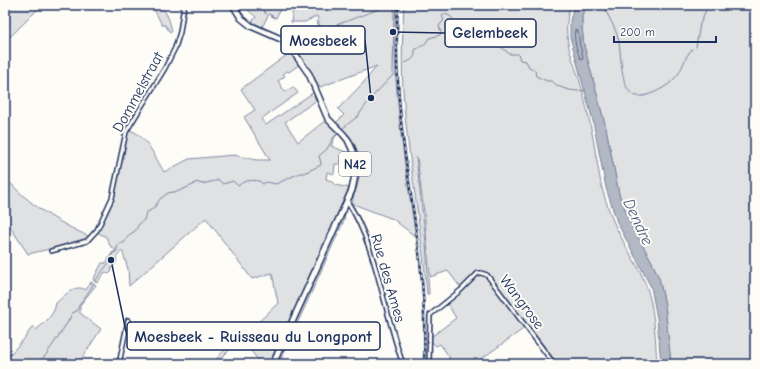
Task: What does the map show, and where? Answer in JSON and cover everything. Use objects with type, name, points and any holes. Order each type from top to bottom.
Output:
[{"type":"main road","name":"N42","points":[[233,5],[247,23],[259,30],[281,39],[293,50],[311,78],[328,119],[348,140],[355,160],[356,170],[354,183],[273,364]]},
{"type":"street","name":"Dommelstraat","points":[[50,251],[87,241],[97,230],[112,198],[126,132],[165,68],[175,48],[180,32],[184,5]]},
{"type":"street","name":"Rue des Ames","points":[[347,200],[362,229],[370,252],[395,343],[403,364]]},
{"type":"street","name":"Wangrose","points":[[429,364],[430,315],[481,272],[487,275],[554,364]]},
{"type":"street","points":[[119,364],[128,320]]},
{"type":"shaded area","points":[[5,5],[42,5],[5,42]]},
{"type":"shaded area","points":[[152,5],[161,7],[164,10],[172,31],[170,32],[165,25],[162,25]]},
{"type":"shaded area","points":[[250,5],[282,5],[276,18],[269,14],[262,27],[252,22],[256,17],[247,9]]},
{"type":"shaded area","points":[[283,5],[396,5],[395,63],[397,92],[403,150],[416,237],[393,219],[353,204],[353,197],[359,177],[359,159],[350,136],[336,123],[344,115],[338,109],[377,66],[320,87],[289,40],[321,30],[317,16],[305,22],[291,22],[293,7]]},
{"type":"shaded area","points":[[404,5],[570,5],[567,18],[568,41],[587,109],[602,188],[614,223],[642,274],[648,290],[654,321],[657,364],[558,364],[489,274],[481,271],[477,273],[461,288],[448,271],[430,277],[425,220],[416,157],[426,243],[429,294],[427,294],[407,137],[404,101],[402,60]]},
{"type":"shaded area","points":[[587,5],[755,5],[755,364],[671,364],[665,305],[659,278],[651,260],[632,227],[619,194],[606,128],[584,46],[582,15]]},
{"type":"shaded area","points":[[291,52],[300,64],[289,72],[287,71],[283,74],[285,76],[278,81],[285,92],[293,87],[298,93],[261,119],[266,125],[314,92],[317,100],[285,122],[298,142],[326,120],[339,133],[335,137],[331,146],[351,154],[353,162],[340,160],[340,164],[335,164],[334,174],[327,172],[326,179],[335,185],[350,188],[270,364],[261,364],[242,339],[216,364],[213,364],[233,342],[242,338],[278,303],[272,273],[252,279],[206,218],[129,286],[128,269],[122,250],[116,258],[117,261],[111,269],[112,271],[109,274],[105,272],[97,283],[93,280],[102,263],[106,263],[115,251],[115,248],[111,247],[106,237],[97,232],[108,208],[128,130],[134,132],[145,141],[164,172],[189,159],[234,155],[256,160],[270,160],[244,117],[255,110],[241,89]]},
{"type":"shaded area","points":[[5,177],[34,205],[55,219],[90,237],[80,242],[28,254],[5,219]]},
{"type":"shaded area","points":[[343,217],[345,218],[279,364],[276,364]]},
{"type":"shaded area","points":[[479,274],[487,277],[526,327],[474,364],[433,364],[440,359],[443,363],[450,358],[440,344],[436,346],[431,341],[431,337],[456,318],[447,303]]},
{"type":"shaded area","points":[[91,282],[96,285],[80,305],[80,313],[101,329],[78,364],[5,364],[5,360],[24,339],[33,326],[36,330],[49,318],[55,308],[56,303],[74,289],[82,288],[86,290]]},
{"type":"water","points":[[574,5],[587,5],[582,15],[584,46],[606,128],[619,194],[632,227],[651,260],[659,278],[665,305],[671,364],[661,364],[657,318],[651,287],[617,222],[606,188],[593,121],[570,37],[570,21]]},
{"type":"waterway","points":[[603,5],[618,38],[621,66],[626,86],[631,93],[637,96],[651,94],[669,84],[678,75],[689,52],[692,49]]},
{"type":"waterway","points":[[696,47],[700,24],[708,5]]},
{"type":"waterway","points":[[323,30],[387,6],[391,6],[394,9],[393,75],[371,98],[358,116],[343,128]]},
{"type":"waterway","points":[[262,8],[266,14]]},
{"type":"waterway","points":[[405,63],[413,58],[415,55],[415,50],[425,44],[429,38],[440,35],[441,32],[439,26],[444,20],[442,16],[443,14],[451,17],[459,26],[462,26],[465,23],[471,30],[475,26],[493,36],[496,38],[499,45],[509,54],[518,54],[520,60],[526,61],[529,67],[535,70],[536,76],[547,81],[552,81],[568,90],[586,90]]},
{"type":"waterway","points":[[270,15],[275,18]]},
{"type":"waterway","points":[[316,21],[321,29]]},
{"type":"waterway","points":[[119,243],[124,243],[129,235],[135,231],[139,224],[144,220],[146,213],[154,208],[160,199],[168,193],[179,191],[193,185],[196,182],[202,184],[219,180],[223,184],[233,181],[238,186],[250,181],[259,181],[263,184],[266,182],[276,184],[321,165],[319,156],[327,149],[333,138],[338,133]]},
{"type":"waterway","points":[[95,281],[111,260],[112,254],[117,251],[118,244]]},
{"type":"waterway","points":[[36,364],[46,355],[72,313],[77,311],[93,284]]},
{"type":"railway","points":[[398,5],[397,58],[400,112],[417,232],[424,312],[424,364]]},
{"type":"place","name":"Gelembeek","points":[[393,32]]},
{"type":"place","name":"Moesbeek","points":[[371,98]]},
{"type":"place","name":"Moesbeek - Ruisseau du Longpont","points":[[111,260]]},
{"type":"water label","name":"Dendre","points":[[638,222]]}]
